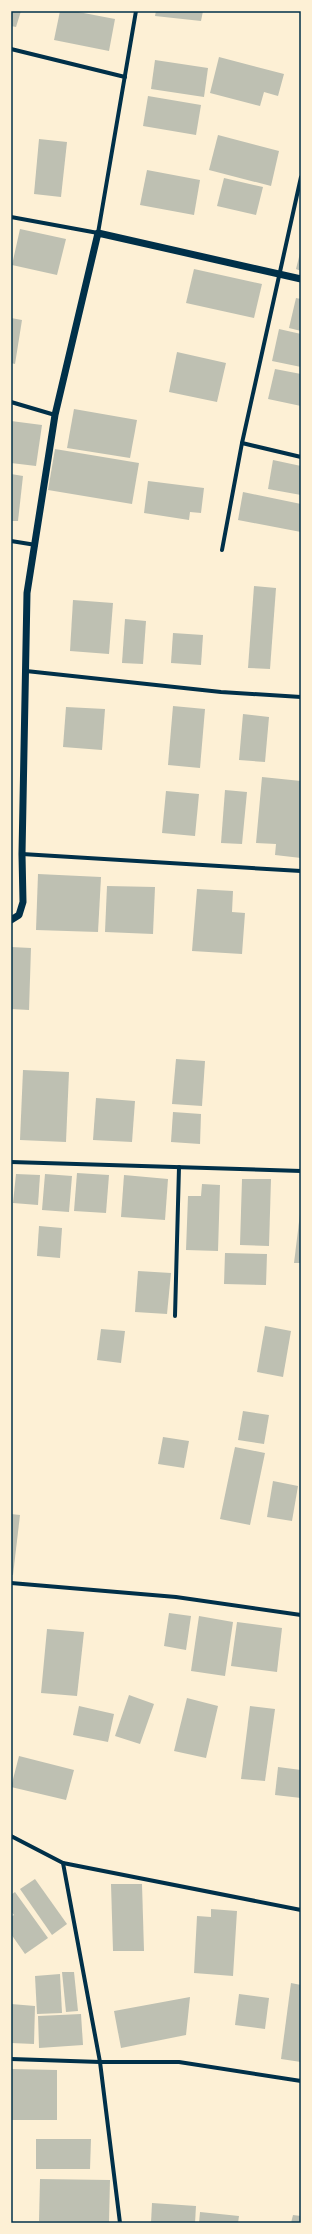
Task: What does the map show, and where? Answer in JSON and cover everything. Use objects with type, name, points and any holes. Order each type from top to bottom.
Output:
[{"type":"street","points":[[11,920],[19,915],[24,902],[22,854],[27,593],[36,546],[56,415],[98,233],[136,11]]},
{"type":"street","points":[[11,49],[125,77]]},
{"type":"street","points":[[222,550],[242,443],[301,176]]},
{"type":"street","points":[[11,217],[98,233],[301,279]]},
{"type":"street","points":[[11,402],[56,415]]},
{"type":"street","points":[[242,443],[301,457]]},
{"type":"street","points":[[11,540],[36,546]]},
{"type":"street","points":[[26,671],[221,692],[301,697]]},
{"type":"street","points":[[22,854],[301,871]]},
{"type":"street","points":[[11,1162],[301,1171]]},
{"type":"street","points":[[175,1316],[179,1167]]},
{"type":"street","points":[[11,1583],[176,1597],[301,1615]]},
{"type":"street","points":[[11,1836],[63,1863],[301,1910]]},
{"type":"street","points":[[63,1863],[100,2062],[120,2223]]},
{"type":"street","points":[[11,2059],[100,2062],[179,2062],[301,2081]]},
{"type":"building","points":[[11,11],[21,11],[16,27],[11,26]]},
{"type":"building","points":[[60,11],[73,11],[115,19],[109,51],[54,40]]},
{"type":"building","points":[[156,11],[203,11],[201,21],[155,16]]},
{"type":"building","points":[[219,57],[284,74],[278,96],[264,92],[260,106],[210,93]]},
{"type":"building","points":[[155,60],[208,68],[204,97],[151,89]]},
{"type":"building","points":[[148,96],[201,105],[196,135],[143,126]]},
{"type":"building","points":[[218,135],[279,151],[271,186],[209,170]]},
{"type":"building","points":[[39,139],[67,142],[61,197],[34,194]]},
{"type":"building","points":[[147,170],[200,180],[194,215],[140,205]]},
{"type":"building","points":[[224,178],[263,187],[256,215],[217,206]]},
{"type":"building","points":[[20,229],[66,239],[57,275],[12,265]]},
{"type":"building","points":[[301,249],[301,271],[296,269]]},
{"type":"building","points":[[194,269],[262,284],[254,318],[186,303]]},
{"type":"building","points":[[296,298],[301,299],[301,331],[289,328]]},
{"type":"building","points":[[11,318],[22,320],[15,364],[11,363]]},
{"type":"building","points":[[279,329],[301,334],[301,367],[272,361]]},
{"type":"building","points":[[177,352],[226,363],[217,402],[169,392]]},
{"type":"building","points":[[275,369],[301,374],[301,406],[268,399]]},
{"type":"building","points":[[74,409],[137,420],[130,458],[67,448]]},
{"type":"building","points":[[11,421],[42,425],[36,466],[11,463]]},
{"type":"building","points":[[55,449],[139,463],[132,504],[48,490]]},
{"type":"building","points":[[273,460],[301,466],[301,495],[268,489]]},
{"type":"building","points":[[11,474],[23,476],[18,521],[11,521]]},
{"type":"building","points":[[148,481],[204,488],[201,513],[190,512],[189,520],[144,513]]},
{"type":"building","points":[[243,492],[301,504],[301,532],[238,520]]},
{"type":"building","points":[[254,586],[276,588],[270,669],[248,668]]},
{"type":"building","points":[[73,600],[113,603],[109,654],[70,651]]},
{"type":"building","points":[[125,619],[146,621],[143,664],[122,663]]},
{"type":"building","points":[[173,633],[203,635],[201,665],[171,663]]},
{"type":"building","points":[[173,706],[205,709],[200,768],[168,765]]},
{"type":"building","points":[[66,707],[105,709],[102,750],[63,747]]},
{"type":"building","points":[[243,714],[269,717],[265,762],[239,760]]},
{"type":"building","points":[[262,777],[301,781],[301,858],[275,855],[276,844],[256,843]]},
{"type":"building","points":[[225,790],[247,792],[242,844],[221,843]]},
{"type":"building","points":[[166,791],[199,794],[195,836],[162,833]]},
{"type":"building","points":[[38,874],[101,877],[98,932],[36,930]]},
{"type":"building","points":[[107,886],[155,887],[153,934],[105,932]]},
{"type":"building","points":[[197,889],[233,891],[232,912],[245,913],[242,954],[192,951]]},
{"type":"building","points":[[11,947],[31,948],[29,1010],[11,1009]]},
{"type":"building","points":[[176,1059],[205,1061],[202,1106],[172,1104]]},
{"type":"building","points":[[23,1070],[69,1072],[66,1142],[20,1140]]},
{"type":"building","points":[[96,1098],[135,1101],[132,1142],[93,1140]]},
{"type":"building","points":[[173,1112],[201,1114],[200,1144],[171,1142]]},
{"type":"building","points":[[77,1173],[109,1175],[106,1213],[74,1211]]},
{"type":"building","points":[[16,1174],[40,1175],[38,1205],[13,1203]]},
{"type":"building","points":[[45,1174],[72,1176],[69,1212],[42,1210]]},
{"type":"building","points":[[124,1175],[168,1179],[165,1220],[121,1217]]},
{"type":"building","points":[[242,1179],[271,1179],[269,1246],[240,1245]]},
{"type":"building","points":[[202,1184],[220,1185],[218,1251],[186,1250],[188,1196],[201,1196]]},
{"type":"building","points":[[300,1214],[301,1263],[294,1263]]},
{"type":"building","points":[[39,1226],[62,1228],[60,1258],[37,1256]]},
{"type":"building","points":[[225,1253],[267,1254],[266,1285],[224,1284]]},
{"type":"building","points":[[138,1271],[171,1273],[167,1314],[135,1312]]},
{"type":"building","points":[[265,1326],[291,1331],[283,1377],[257,1372]]},
{"type":"building","points":[[101,1329],[125,1331],[121,1363],[97,1360]]},
{"type":"building","points":[[243,1411],[269,1415],[264,1444],[238,1440]]},
{"type":"building","points":[[163,1437],[189,1441],[184,1468],[158,1464]]},
{"type":"building","points":[[235,1447],[265,1453],[250,1525],[220,1519]]},
{"type":"building","points":[[273,1481],[298,1486],[292,1521],[267,1517]]},
{"type":"building","points":[[11,1514],[20,1515],[13,1575],[11,1575]]},
{"type":"building","points":[[169,1613],[191,1616],[186,1650],[164,1646]]},
{"type":"building","points":[[199,1616],[233,1622],[225,1676],[191,1671]]},
{"type":"building","points":[[237,1622],[282,1628],[277,1672],[231,1666]]},
{"type":"building","points":[[47,1629],[84,1632],[77,1696],[41,1693]]},
{"type":"building","points":[[129,1695],[154,1704],[140,1744],[115,1736]]},
{"type":"building","points":[[187,1698],[218,1706],[206,1758],[174,1751]]},
{"type":"building","points":[[79,1706],[114,1714],[108,1742],[73,1735]]},
{"type":"building","points":[[250,1706],[275,1709],[265,1781],[241,1779]]},
{"type":"building","points":[[19,1756],[74,1770],[66,1800],[11,1787]]},
{"type":"building","points":[[278,1767],[301,1770],[301,1798],[275,1795]]},
{"type":"building","points":[[35,1879],[67,1924],[52,1935],[20,1889]]},
{"type":"building","points":[[111,1884],[142,1884],[144,1951],[113,1951]]},
{"type":"building","points":[[15,1892],[48,1938],[25,1954],[11,1934],[11,1917],[14,1915],[11,1911],[11,1895]]},
{"type":"building","points":[[211,1909],[237,1911],[233,1976],[194,1973],[197,1916],[211,1917]]},
{"type":"building","points":[[62,1972],[74,1972],[78,2011],[66,2012]]},
{"type":"building","points":[[60,1974],[62,2013],[37,2014],[35,1976]]},
{"type":"building","points":[[291,1983],[301,1985],[301,2062],[281,2059]]},
{"type":"building","points":[[239,1994],[269,1998],[265,2029],[235,2025]]},
{"type":"building","points":[[190,1997],[186,2035],[121,2048],[114,2011]]},
{"type":"building","points":[[11,2004],[35,2006],[34,2044],[11,2043]]},
{"type":"building","points":[[81,2014],[83,2045],[39,2048],[38,2016]]},
{"type":"building","points":[[11,2069],[57,2070],[57,2120],[11,2120]]},
{"type":"building","points":[[36,2139],[91,2139],[90,2169],[36,2169]]},
{"type":"building","points":[[40,2179],[110,2180],[109,2222],[39,2221]]},
{"type":"building","points":[[152,2203],[196,2206],[195,2223],[151,2223]]},
{"type":"building","points":[[200,2212],[239,2216],[238,2223],[199,2223]]},
{"type":"building","points":[[293,2215],[301,2216],[301,2223],[291,2223]]}]
